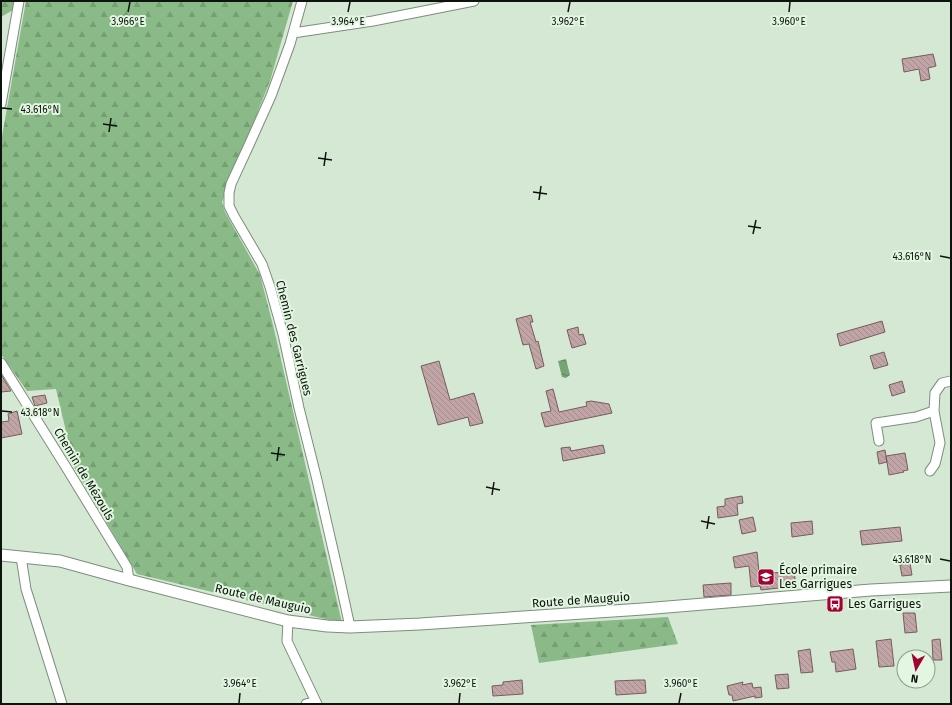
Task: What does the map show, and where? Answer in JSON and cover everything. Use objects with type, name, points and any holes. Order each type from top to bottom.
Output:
[{"type":"street","points":[[1,104],[19,1]]},
{"type":"street","name":"Chemin des Garrigues","points":[[302,1],[293,33],[271,96],[231,184],[229,206],[262,264],[270,287],[283,334],[299,408],[340,576],[350,627]]},
{"type":"street","points":[[293,33],[373,21],[474,1]]},
{"type":"street","name":"Chemin de Mézouls","points":[[1,363],[127,567],[129,580]]},
{"type":"street","points":[[930,471],[935,464],[940,443],[934,411],[935,393],[942,383],[951,381]]},
{"type":"street","points":[[879,441],[876,423],[916,417],[934,411]]},
{"type":"street","name":"Route de Mauguio","points":[[1,555],[60,561],[288,621],[327,626],[350,627],[420,624],[643,609],[871,590],[951,586]]},
{"type":"street","points":[[21,557],[26,589],[62,704]]},
{"type":"street","points":[[288,621],[287,640],[316,703],[306,704]]},
{"type":"green space","points":[[1,1],[14,1],[13,10],[1,17]]},
{"type":"green space","points":[[26,1],[293,1],[270,81],[222,202],[225,212],[260,275],[342,623],[137,574],[75,469],[56,389],[27,391],[1,354],[1,142]]},
{"type":"green space","points":[[668,617],[678,644],[539,663],[531,625]]},
{"type":"water","points":[[566,359],[570,375],[566,378],[562,377],[558,361]]},
{"type":"building","points":[[933,54],[936,66],[928,68],[930,79],[921,81],[919,69],[904,72],[902,59]]},
{"type":"building","points":[[531,315],[533,322],[530,322],[536,342],[538,341],[544,366],[536,369],[529,344],[523,345],[516,319]]},
{"type":"building","points":[[882,321],[885,332],[840,346],[837,334]]},
{"type":"building","points":[[578,327],[579,335],[583,334],[586,344],[572,348],[567,330]]},
{"type":"building","points":[[884,352],[888,365],[874,369],[870,356]]},
{"type":"building","points":[[439,361],[450,400],[474,393],[483,423],[470,426],[468,417],[438,425],[421,366]]},
{"type":"building","points":[[1,374],[2,376],[11,391],[1,392]]},
{"type":"building","points":[[902,381],[905,392],[892,396],[889,385]]},
{"type":"building","points":[[553,389],[559,412],[587,406],[586,402],[591,401],[609,404],[612,413],[545,427],[541,413],[551,411],[546,391]]},
{"type":"building","points":[[45,395],[47,403],[35,406],[32,397]]},
{"type":"building","points":[[17,411],[22,434],[1,438],[1,422],[9,421],[8,414]]},
{"type":"building","points":[[603,445],[605,453],[563,461],[561,448],[570,447],[571,451]]},
{"type":"building","points":[[885,450],[887,462],[879,464],[877,452]]},
{"type":"building","points":[[905,453],[908,470],[889,475],[886,456]]},
{"type":"building","points":[[742,496],[743,503],[737,504],[738,515],[718,518],[717,507],[725,506],[725,499]]},
{"type":"building","points":[[753,517],[756,531],[742,534],[739,520]]},
{"type":"building","points":[[812,521],[813,534],[792,537],[791,523]]},
{"type":"building","points":[[900,527],[902,541],[862,545],[860,531]]},
{"type":"building","points":[[757,552],[759,572],[773,571],[773,573],[794,571],[796,586],[761,590],[760,586],[751,587],[749,566],[735,568],[733,557]]},
{"type":"building","points":[[910,563],[912,575],[902,576],[900,565]]},
{"type":"building","points":[[731,583],[731,595],[704,597],[703,585]]},
{"type":"building","points":[[903,613],[915,613],[917,632],[905,633]]},
{"type":"building","points":[[891,639],[894,666],[879,667],[876,641]]},
{"type":"building","points":[[940,639],[942,660],[936,660],[936,649],[932,649],[932,640]]},
{"type":"building","points":[[810,649],[813,672],[801,673],[798,651]]},
{"type":"building","points":[[853,649],[856,669],[836,672],[835,662],[832,662],[830,652]]},
{"type":"building","points":[[788,674],[789,688],[777,689],[775,675]]},
{"type":"building","points":[[522,680],[523,694],[493,696],[492,686],[503,685],[503,682]]},
{"type":"building","points":[[645,680],[646,693],[616,695],[615,681]]},
{"type":"building","points":[[743,682],[742,685],[752,683],[753,688],[761,687],[762,697],[755,698],[755,696],[733,701],[732,695],[729,695],[727,686]]},
{"type":"place","name":"École primaire Les Garrigues","points":[[766,577]]},
{"type":"place","name":"Les Garrigues","points":[[835,604]]}]
